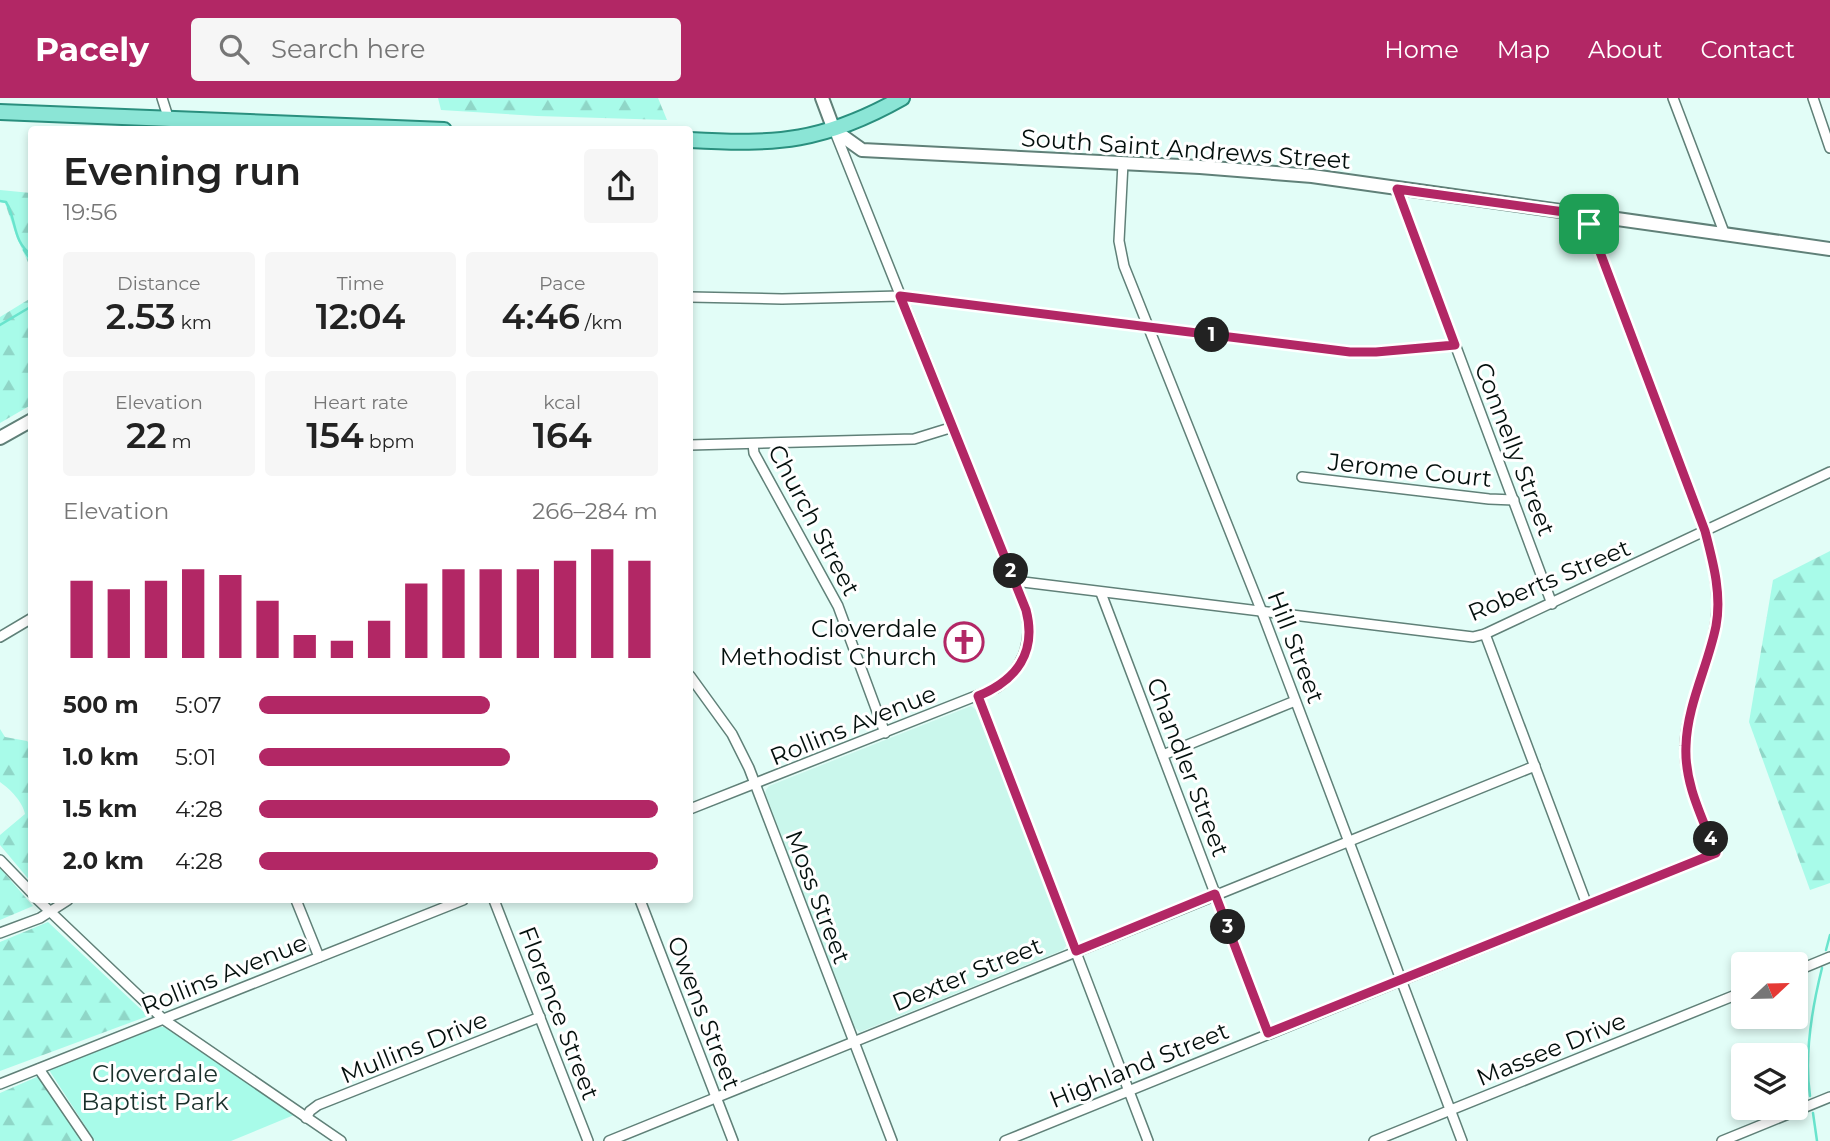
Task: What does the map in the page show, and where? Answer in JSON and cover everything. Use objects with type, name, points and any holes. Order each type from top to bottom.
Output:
[{"type":"main road","points":[[693,140],[761,143],[802,138],[860,120],[902,98]]},
{"type":"main road","points":[[0,112],[324,126]]},
{"type":"street","points":[[162,98],[169,120]]},
{"type":"street","points":[[822,98],[834,130]]},
{"type":"street","points":[[1673,98],[1725,235]]},
{"type":"street","points":[[1813,98],[1830,148]]},
{"type":"street","name":"South Saint Andrews Street","points":[[834,130],[862,150],[1257,171],[1830,249]]},
{"type":"street","name":"Rollins Avenue","points":[[693,808],[886,733],[1004,683],[1017,669],[1029,636],[1028,618],[1015,581],[834,130]]},
{"type":"street","name":"Hill Street","points":[[1123,163],[1120,253],[1262,612],[1462,1141]]},
{"type":"street","name":"Connelly Street","points":[[1397,189],[1552,604]]},
{"type":"street","points":[[1586,215],[1705,531]]},
{"type":"street","points":[[693,297],[782,299],[900,296],[1350,352],[1455,345]]},
{"type":"street","points":[[0,438],[28,422]]},
{"type":"street","points":[[693,446],[914,439],[953,427]]},
{"type":"street","name":"Church Street","points":[[753,444],[754,453],[838,606],[886,733]]},
{"type":"street","name":"Roberts Street","points":[[1015,581],[1463,637],[1485,634],[1552,604],[1830,472]]},
{"type":"street","name":"Jerome Court","points":[[1302,477],[1514,500]]},
{"type":"street","name":"Highland Street","points":[[1005,1141],[1716,853],[1689,782],[1685,747],[1690,715],[1716,623],[1715,567],[1705,531]]},
{"type":"street","name":"Chandler Street","points":[[1101,593],[1268,1033]]},
{"type":"street","points":[[0,637],[28,620]]},
{"type":"street","points":[[1485,634],[1587,905]]},
{"type":"street","name":"Moss Street","points":[[693,680],[732,734],[892,1141]]},
{"type":"street","points":[[978,696],[1148,1141]]},
{"type":"street","points":[[1163,755],[1296,701]]},
{"type":"street","name":"Dexter Street","points":[[609,1141],[1535,765]]},
{"type":"street","points":[[0,859],[28,889]]},
{"type":"street","points":[[41,903],[163,1019],[341,1141]]},
{"type":"street","points":[[0,933],[40,918],[63,903]]},
{"type":"street","points":[[297,903],[319,957]]},
{"type":"street","name":"Rollins Avenue","points":[[0,1084],[319,957],[446,903]]},
{"type":"street","name":"Florence Street","points":[[495,903],[587,1141]]},
{"type":"street","name":"Owens Street","points":[[641,903],[733,1141]]},
{"type":"street","points":[[1808,966],[1830,957]]},
{"type":"street","name":"Massee Drive","points":[[1374,1141],[1731,997]]},
{"type":"street","name":"Mullins Drive","points":[[306,1118],[318,1105],[540,1017]]},
{"type":"street","points":[[40,1069],[88,1141]]},
{"type":"street","points":[[1722,1141],[1830,1097]]},
{"type":"shaded area","points":[[971,706],[978,711],[1066,946],[1063,950],[860,1032],[854,1027],[765,794],[766,790],[769,786]]},
{"type":"green space","points":[[438,98],[658,98],[667,120],[441,110]]},
{"type":"green space","points":[[0,190],[28,193],[28,262],[5,203],[0,202]]},
{"type":"green space","points":[[28,300],[28,407],[0,423],[0,317]]},
{"type":"green space","points":[[1830,551],[1830,883],[1810,890],[1749,722],[1773,580]]},
{"type":"green space","points":[[0,729],[5,737],[28,742],[28,878],[0,845],[0,835],[25,814],[16,796],[0,782]]},
{"type":"green space","points":[[0,868],[33,906],[0,920]]},
{"type":"green space","points":[[48,922],[148,1016],[0,1071],[0,942]]},
{"type":"green space","name":"Cloverdale Baptist Park","points":[[164,1027],[294,1115],[231,1141],[95,1141],[49,1070]]},
{"type":"green space","points":[[39,1076],[82,1141],[0,1141],[0,1093]]},
{"type":"waterway","points":[[0,201],[6,202],[21,244],[28,252]]},
{"type":"waterway","points":[[24,250],[28,256]]},
{"type":"waterway","points":[[0,325],[28,308]]},
{"type":"waterway","points":[[1826,950],[1830,935]]},
{"type":"waterway","points":[[1810,1096],[1810,1032],[1822,968]]},
{"type":"waterway","points":[[1813,1113],[1817,1141]]},
{"type":"place","name":"Cloverdale Methodist Church","points":[[964,642]]},
{"type":"route","points":[[1397,189],[1586,215],[1589,224],[1705,531],[1715,567],[1718,606],[1716,623],[1690,715],[1685,747],[1689,782],[1716,853],[1268,1033],[1215,894],[1076,951],[978,696],[1004,683],[1022,662],[1029,636],[1026,610],[900,296],[1350,352],[1455,345],[1397,189]]}]
